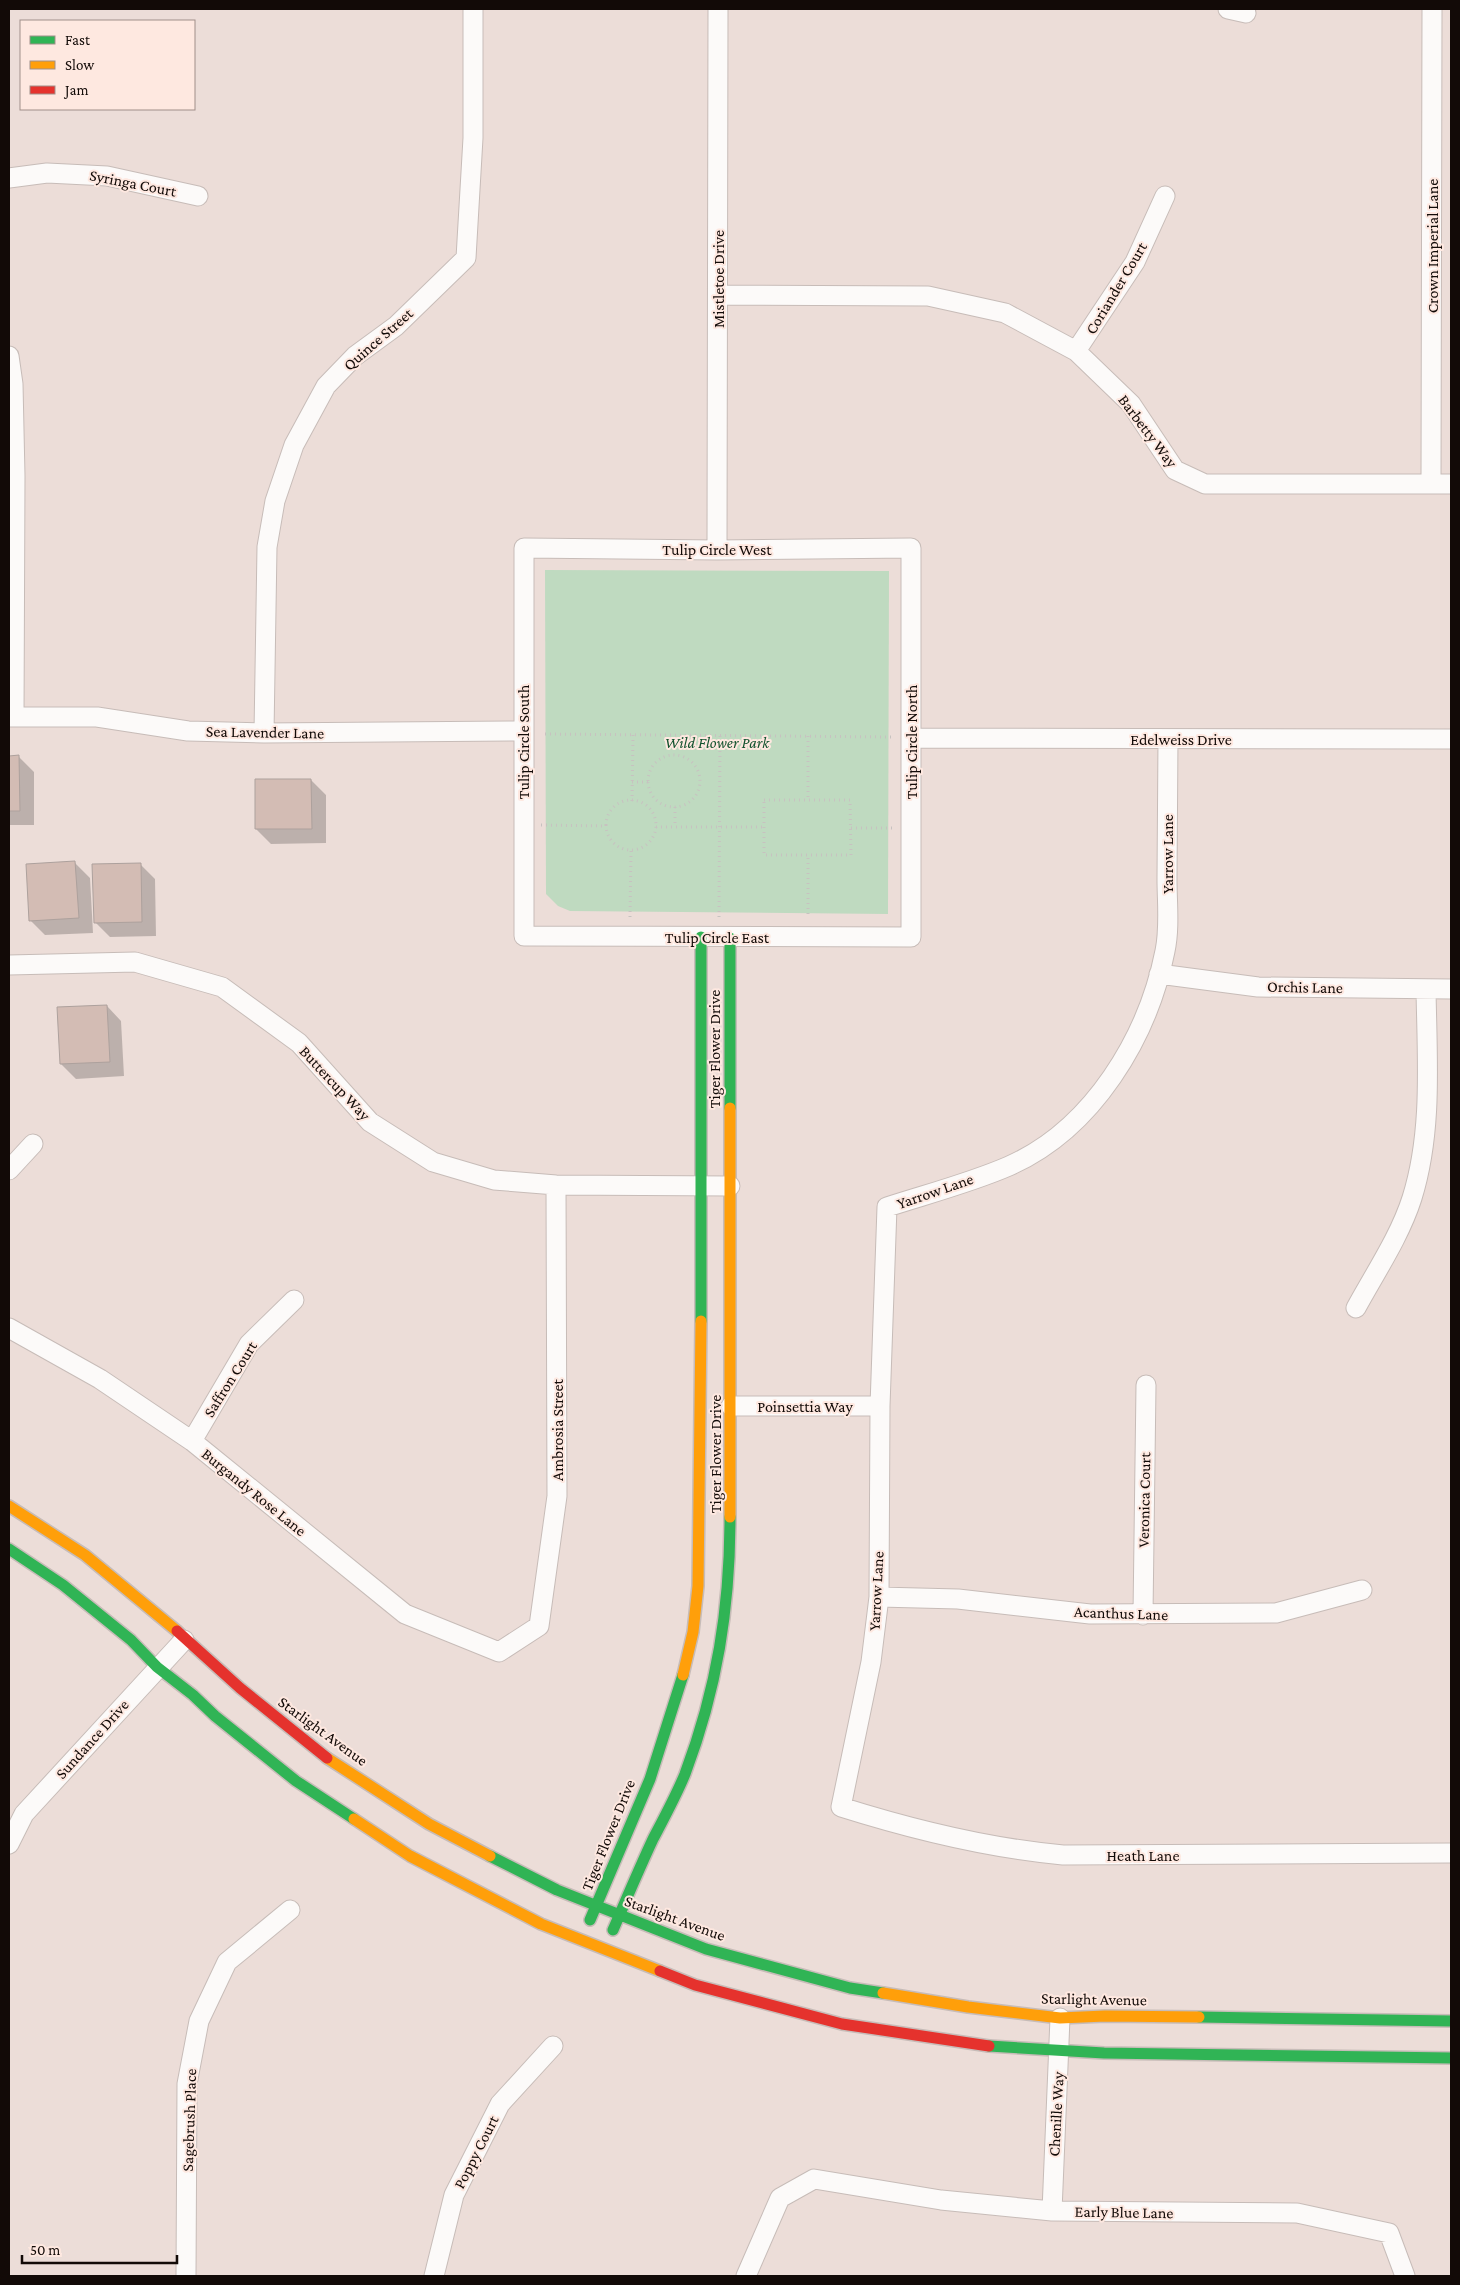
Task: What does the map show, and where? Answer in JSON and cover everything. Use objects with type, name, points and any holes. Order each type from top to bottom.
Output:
[{"type":"street","name":"Quince Street","points":[[264,733],[268,547],[275,501],[294,445],[326,386],[355,356],[396,326],[466,258],[473,138],[473,9]]},
{"type":"street","name":"Mistletoe Drive","points":[[717,550],[718,9]]},
{"type":"street","name":"Crown Imperial Lane","points":[[1431,482],[1432,9]]},
{"type":"street","name":"Syringa Court","points":[[9,178],[47,173],[107,176],[198,196]]},
{"type":"street","name":"Coriander Court","points":[[1076,351],[1135,262],[1166,196]]},
{"type":"street","name":"Barbetty Way","points":[[718,295],[928,296],[1005,313],[1076,351],[1131,404],[1175,470],[1205,484],[1431,482],[1451,484]]},
{"type":"street","points":[[9,356],[13,384],[12,717]]},
{"type":"street","name":"Tulip Circle West","points":[[524,548],[717,550],[911,548]]},
{"type":"street","name":"Tulip Circle South","points":[[524,548],[524,936]]},
{"type":"street","name":"Tulip Circle North","points":[[911,548],[911,937]]},
{"type":"street","name":"Sea Lavender Lane","points":[[12,717],[97,717],[188,731],[264,733],[523,731]]},
{"type":"street","name":"Edelweiss Drive","points":[[911,738],[1451,739]]},
{"type":"street","name":"Yarrow Lane","points":[[841,1807],[871,1662],[879,1597],[880,1406],[887,1208],[1010,1166],[1050,1141],[1071,1123],[1101,1092],[1130,1048],[1147,1012],[1166,949],[1168,739]]},
{"type":"street","name":"Tulip Circle East","points":[[524,936],[717,938],[911,937]]},
{"type":"street","name":"Tiger Flower Drive","points":[[581,1939],[620,1855],[658,1754],[678,1692],[693,1630],[698,1579],[701,1186],[717,938]]},
{"type":"street","name":"Tiger Flower Drive","points":[[605,1948],[638,1871],[684,1776],[710,1703],[724,1629],[730,1568],[730,1186],[717,938]]},
{"type":"street","name":"Buttercup Way","points":[[9,965],[135,962],[222,988],[299,1043],[370,1122],[433,1162],[494,1180],[556,1185],[730,1186]]},
{"type":"street","name":"Orchis Lane","points":[[1159,974],[1258,987],[1451,989]]},
{"type":"street","points":[[1356,1308],[1406,1213],[1419,1169],[1427,1105],[1426,989]]},
{"type":"street","points":[[9,1170],[33,1144]]},
{"type":"street","name":"Ambrosia Street","points":[[499,1652],[539,1626],[557,1496],[556,1185]]},
{"type":"street","name":"Saffron Court","points":[[192,1441],[249,1344],[294,1300]]},
{"type":"street","name":"Burgandy Rose Lane","points":[[9,1328],[100,1379],[192,1441],[405,1614],[499,1652]]},
{"type":"street","name":"Veronica Court","points":[[1143,1615],[1146,1385]]},
{"type":"street","name":"Poinsettia Way","points":[[731,1406],[880,1406]]},
{"type":"street","name":"Starlight Avenue","points":[[9,1506],[85,1555],[155,1611],[184,1640],[317,1751],[429,1824],[556,1890],[706,1949],[850,1988],[968,2007],[1060,2018],[1451,2021]]},
{"type":"street","points":[[9,1549],[63,1585],[131,1640],[157,1667],[296,1781],[410,1856],[541,1924],[695,1985],[842,2024],[964,2043],[1059,2052],[1451,2058]]},
{"type":"street","name":"Acanthus Lane","points":[[879,1597],[958,1599],[1090,1614],[1143,1615],[1276,1613],[1362,1590]]},
{"type":"street","name":"Sundance Drive","points":[[9,1844],[24,1814],[157,1667],[184,1640]]},
{"type":"street","name":"Heath Lane","points":[[841,1807],[920,1831],[1022,1851],[1063,1855],[1451,1853]]},
{"type":"street","name":"Sagebrush Place","points":[[186,2276],[187,2084],[199,2021],[227,1962],[290,1910]]},
{"type":"street","name":"Chenille Way","points":[[1052,2211],[1060,2018]]},
{"type":"street","name":"Poppy Court","points":[[434,2276],[454,2195],[500,2104],[553,2046]]},
{"type":"street","name":"Early Blue Lane","points":[[746,2276],[780,2198],[814,2178],[941,2200],[1052,2211],[1297,2213],[1389,2232],[1405,2276]]},
{"type":"path","points":[[544,734],[911,738]]},
{"type":"path","points":[[632,800],[633,734]]},
{"type":"path","points":[[717,938],[720,735]]},
{"type":"path","points":[[808,736],[808,800]]},
{"type":"path","points":[[674,754],[690,760],[700,774],[698,792],[686,804],[675,807],[661,804],[655,799],[648,782],[652,767],[666,756],[674,754]]},
{"type":"path","points":[[632,782],[648,782]]},
{"type":"path","points":[[632,800],[648,807],[653,814],[656,827],[647,845],[631,850],[615,845],[609,838],[606,826],[612,808],[619,803],[632,800]]},
{"type":"path","points":[[764,800],[850,800],[851,855],[764,855],[764,827],[764,800]]},
{"type":"path","points":[[675,807],[675,827]]},
{"type":"path","points":[[523,824],[606,826]]},
{"type":"path","points":[[656,827],[764,827]]},
{"type":"path","points":[[851,828],[911,828]]},
{"type":"path","points":[[630,936],[631,850]]},
{"type":"path","points":[[808,855],[808,914]]},
{"type":"green space","name":"Wild Flower Park","points":[[545,570],[889,571],[888,914],[570,911],[558,906],[546,894]]},
{"type":"building","points":[[19,755],[20,811],[9,811],[9,756]]},
{"type":"building","points":[[255,779],[311,779],[312,829],[255,829]]},
{"type":"building","points":[[75,861],[79,918],[29,921],[26,864]]},
{"type":"building","points":[[141,863],[142,922],[94,923],[92,864]]},
{"type":"building","points":[[107,1005],[110,1062],[60,1064],[57,1007]]},
{"type":"traffic: fast","points":[[701,937],[701,1321]]},
{"type":"traffic: fast","points":[[730,938],[730,1108]]},
{"type":"traffic: fast","points":[[613,1930],[653,1839],[685,1774],[706,1711],[720,1648],[724,1616],[730,1517]]},
{"type":"traffic: fast","points":[[9,1549],[63,1585],[131,1640],[157,1667],[193,1695],[215,1716],[296,1781],[354,1819]]},
{"type":"traffic: fast","points":[[590,1920],[650,1779],[683,1675]]},
{"type":"traffic: fast","points":[[490,1856],[557,1890],[706,1949],[850,1988],[883,1993]]},
{"type":"traffic: fast","points":[[1199,2017],[1451,2021]]},
{"type":"traffic: fast","points":[[989,2046],[1104,2053],[1451,2058]]},
{"type":"traffic: slow","points":[[730,1108],[730,1517]]},
{"type":"traffic: slow","points":[[683,1675],[693,1632],[698,1586],[701,1321]]},
{"type":"traffic: slow","points":[[9,1506],[85,1555],[177,1631]]},
{"type":"traffic: slow","points":[[327,1758],[429,1824],[490,1856]]},
{"type":"traffic: slow","points":[[354,1819],[410,1856],[541,1924],[660,1971]]},
{"type":"traffic: slow","points":[[883,1993],[968,2007],[1060,2018],[1105,2016],[1199,2017]]},
{"type":"traffic: jam","points":[[177,1631],[240,1688],[327,1758]]},
{"type":"traffic: jam","points":[[660,1971],[695,1985],[842,2024],[989,2046]]}]
